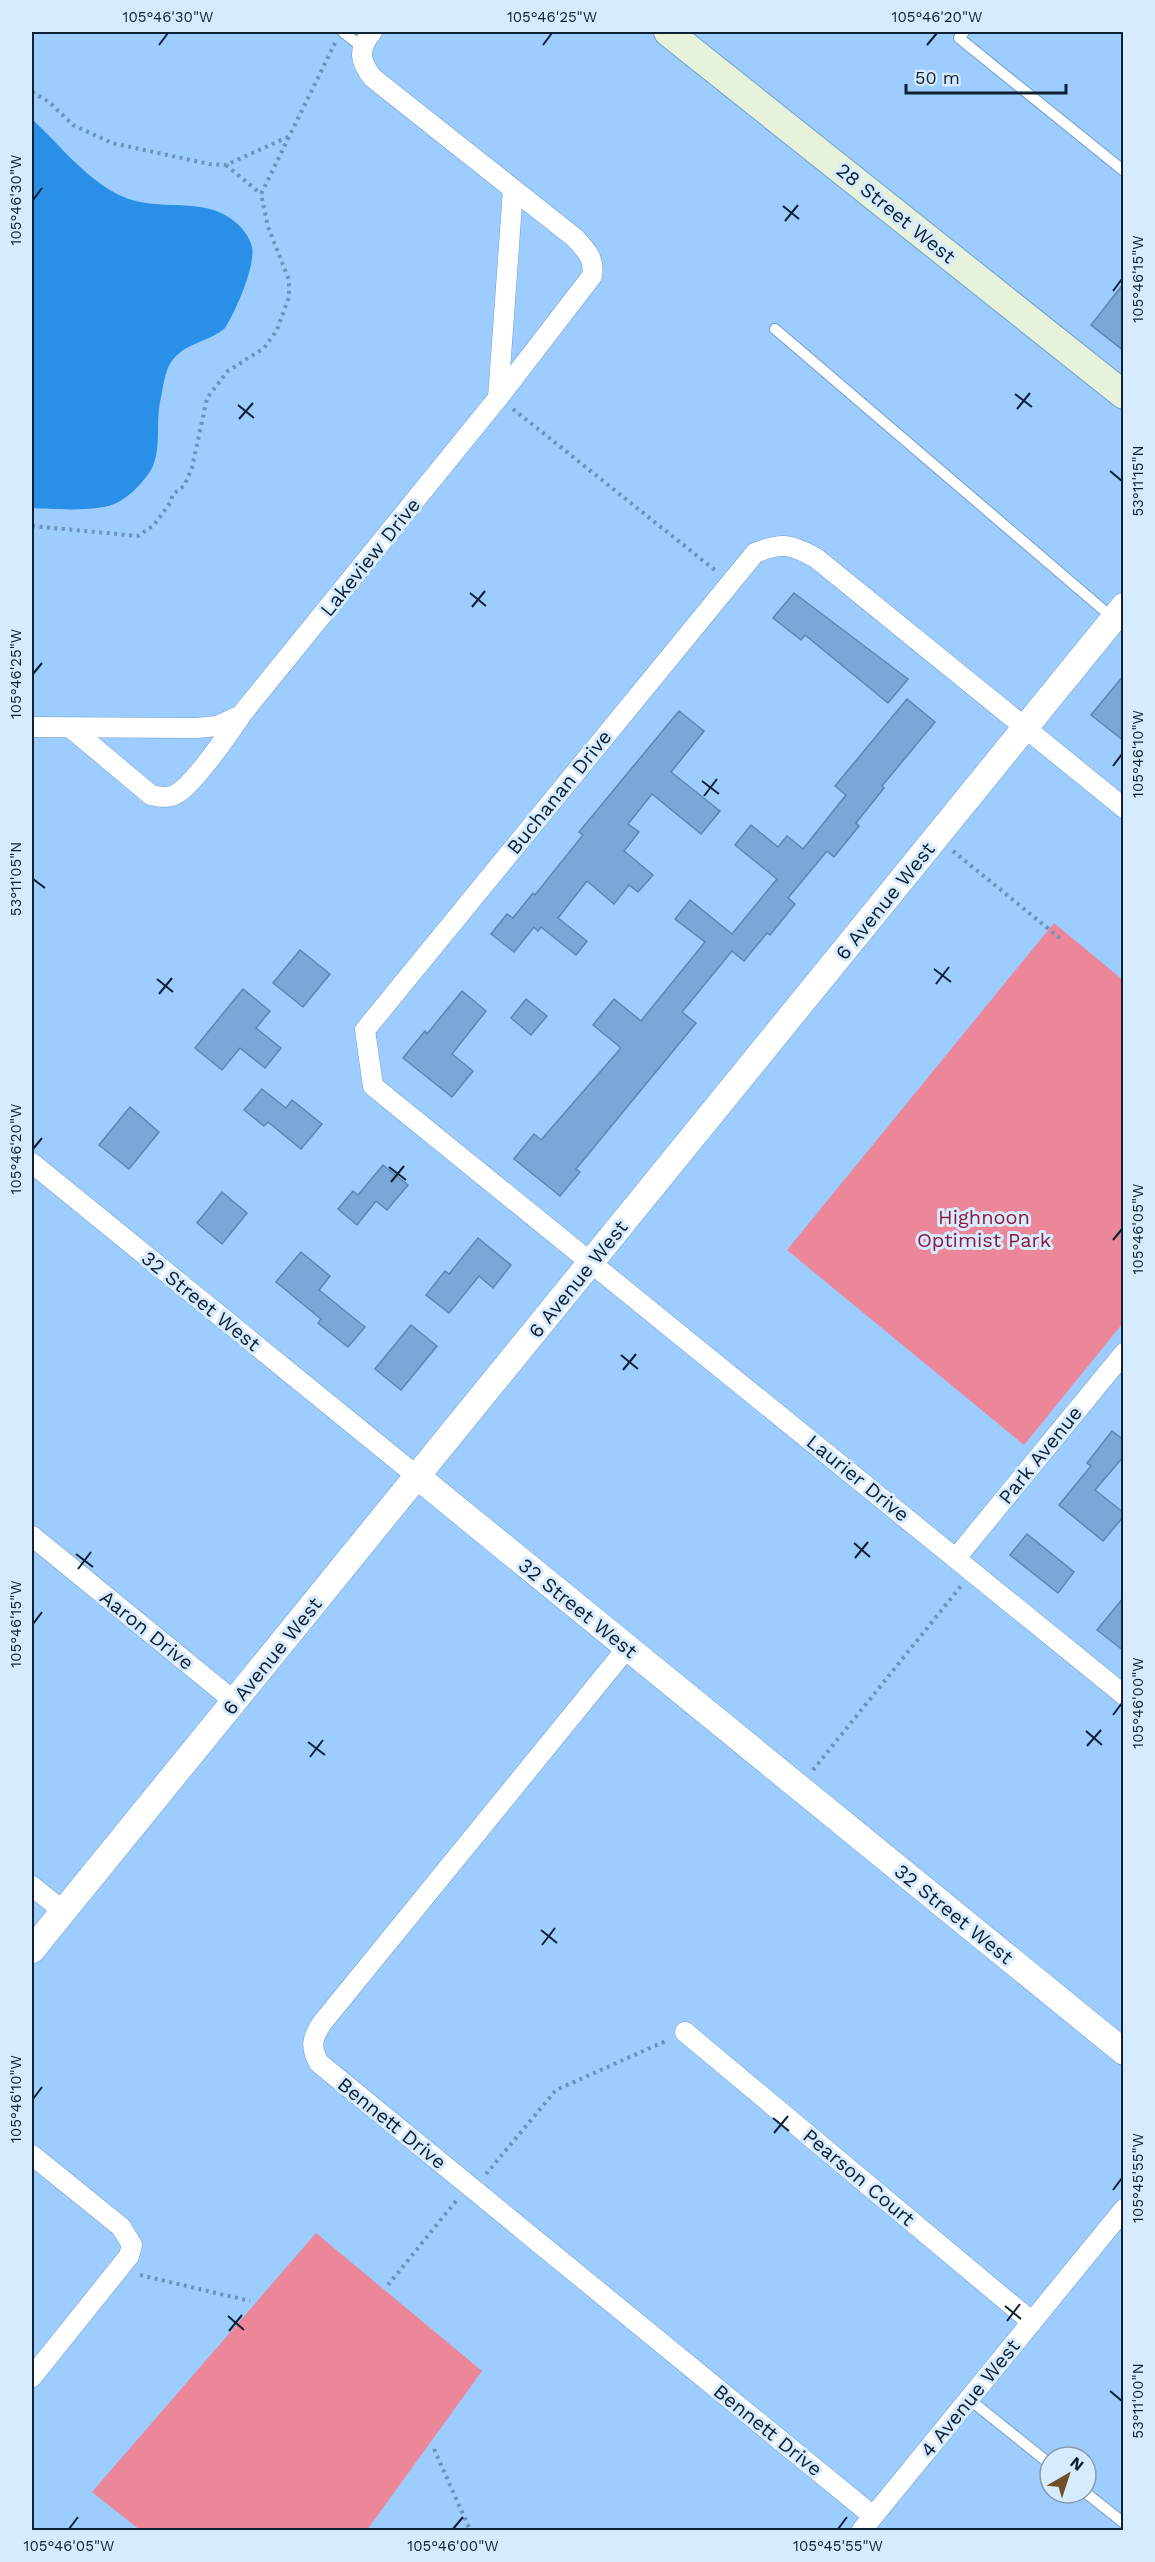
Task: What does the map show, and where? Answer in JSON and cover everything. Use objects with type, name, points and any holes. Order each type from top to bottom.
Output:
[{"type":"main road","name":"28 Street West","points":[[668,32],[1124,395]]},
{"type":"street","name":"Lakeview Drive","points":[[72,729],[151,795],[165,798],[177,794],[498,398],[584,290],[592,276],[594,264],[587,251],[575,238],[373,78],[364,67],[360,57],[367,39]]},
{"type":"street","points":[[498,398],[513,190]]},
{"type":"street","name":"Buchanan Drive","points":[[592,1261],[373,1086],[365,1030],[755,553],[775,545],[795,546],[816,558],[1025,728]]},
{"type":"street","name":"6 Avenue West","points":[[32,1950],[1025,728],[1120,617]]},
{"type":"street","name":"Lakeview Drive","points":[[32,727],[197,728],[217,726],[241,715]]},
{"type":"street","points":[[1025,728],[1124,808]]},
{"type":"street","name":"32 Street West","points":[[32,1163],[1124,2052]]},
{"type":"street","name":"Laurier Drive","points":[[592,1261],[1124,1695]]},
{"type":"street","name":"Park Avenue","points":[[956,1558],[1124,1353]]},
{"type":"street","name":"Aaron Drive","points":[[32,1536],[234,1701]]},
{"type":"street","name":"Bennett Drive","points":[[627,1648],[314,2035],[312,2050],[319,2063],[471,2188],[868,2523]]},
{"type":"street","points":[[32,1886],[63,1911]]},
{"type":"street","name":"Pearson Court","points":[[685,2032],[1032,2322]]},
{"type":"street","points":[[32,2155],[127,2234],[132,2245],[129,2256],[119,2270],[32,2377]]},
{"type":"street","name":"4 Avenue West","points":[[868,2523],[1124,2210]]},
{"type":"lane","points":[[343,32],[367,39]]},
{"type":"lane","points":[[964,32],[959,38],[1124,171]]},
{"type":"lane","points":[[775,329],[1120,617]]},
{"type":"lane","points":[[969,2399],[1038,2454]]},
{"type":"lane","points":[[1098,2502],[1124,2523]]},
{"type":"path","points":[[261,194],[336,42]]},
{"type":"path","points":[[32,92],[49,102],[73,125],[112,143],[208,164],[226,165],[290,136]]},
{"type":"path","points":[[32,526],[138,536],[154,525],[170,503],[173,494],[184,486],[192,468],[207,398],[228,371],[264,348],[276,330],[289,297],[289,280],[268,227],[261,194],[226,165]]},
{"type":"path","points":[[498,398],[731,583]]},
{"type":"path","points":[[937,837],[1060,939]]},
{"type":"path","points":[[798,1788],[973,1572]]},
{"type":"path","points":[[388,2285],[457,2200],[471,2188],[556,2090],[685,2032]]},
{"type":"path","points":[[119,2270],[250,2301]]},
{"type":"path","points":[[434,2449],[470,2530]]},
{"type":"green space","name":"Highnoon Optimist Park","points":[[1054,923],[1123,980],[1123,1323],[1024,1445],[787,1250]]},
{"type":"green space","points":[[316,2233],[482,2371],[367,2530],[140,2530],[92,2492]]},
{"type":"water","points":[[32,119],[82,169],[117,194],[139,202],[194,206],[214,210],[241,227],[252,247],[248,277],[225,328],[183,350],[169,366],[159,410],[157,451],[153,466],[146,477],[125,498],[106,507],[32,508]]},
{"type":"building","points":[[1124,283],[1124,351],[1091,325]]},
{"type":"building","points":[[794,593],[908,679],[888,703],[805,635],[801,640],[773,618]]},
{"type":"building","points":[[1124,675],[1124,741],[1091,715]]},
{"type":"building","points":[[907,699],[935,722],[882,786],[884,788],[856,823],[859,826],[834,857],[827,851],[788,898],[795,904],[770,935],[767,933],[744,961],[732,951],[682,1012],[696,1023],[576,1169],[580,1172],[560,1196],[514,1159],[534,1134],[541,1140],[621,1048],[593,1025],[614,999],[641,1021],[705,942],[675,919],[690,900],[732,934],[777,879],[735,845],[751,825],[778,847],[787,836],[803,849],[846,795],[835,786]]},
{"type":"building","points":[[679,711],[704,731],[671,772],[720,811],[701,834],[652,794],[628,824],[639,832],[624,851],[653,875],[638,892],[629,885],[614,904],[587,881],[558,918],[587,941],[576,955],[541,927],[538,931],[534,927],[514,952],[491,934],[507,914],[513,918],[533,893],[535,895],[583,835],[579,832]]},
{"type":"building","points":[[300,950],[330,974],[303,1007],[273,983]]},
{"type":"building","points":[[243,989],[270,1011],[256,1028],[281,1048],[265,1068],[240,1048],[222,1070],[195,1048]]},
{"type":"building","points":[[462,991],[486,1011],[452,1054],[473,1071],[452,1097],[403,1058],[425,1031],[427,1034]]},
{"type":"building","points":[[526,999],[547,1016],[531,1035],[511,1018]]},
{"type":"building","points":[[262,1089],[286,1108],[292,1100],[322,1124],[301,1149],[268,1122],[264,1126],[244,1110]]},
{"type":"building","points":[[130,1107],[159,1132],[129,1169],[99,1145]]},
{"type":"building","points":[[383,1165],[408,1185],[387,1210],[376,1201],[357,1225],[338,1209],[353,1191],[358,1195]]},
{"type":"building","points":[[222,1192],[247,1213],[222,1244],[197,1223]]},
{"type":"building","points":[[478,1238],[511,1265],[493,1288],[479,1276],[449,1313],[426,1295],[445,1271],[449,1274]]},
{"type":"building","points":[[301,1252],[330,1276],[319,1290],[365,1327],[348,1347],[318,1323],[321,1319],[276,1282]]},
{"type":"building","points":[[411,1325],[437,1346],[401,1390],[375,1369]]},
{"type":"building","points":[[1112,1431],[1124,1440],[1124,1456],[1095,1490],[1124,1513],[1124,1516],[1103,1541],[1059,1505],[1091,1466],[1087,1463]]},
{"type":"building","points":[[1027,1534],[1074,1572],[1058,1593],[1010,1555]]},
{"type":"building","points":[[1124,1597],[1124,1651],[1097,1630]]}]
